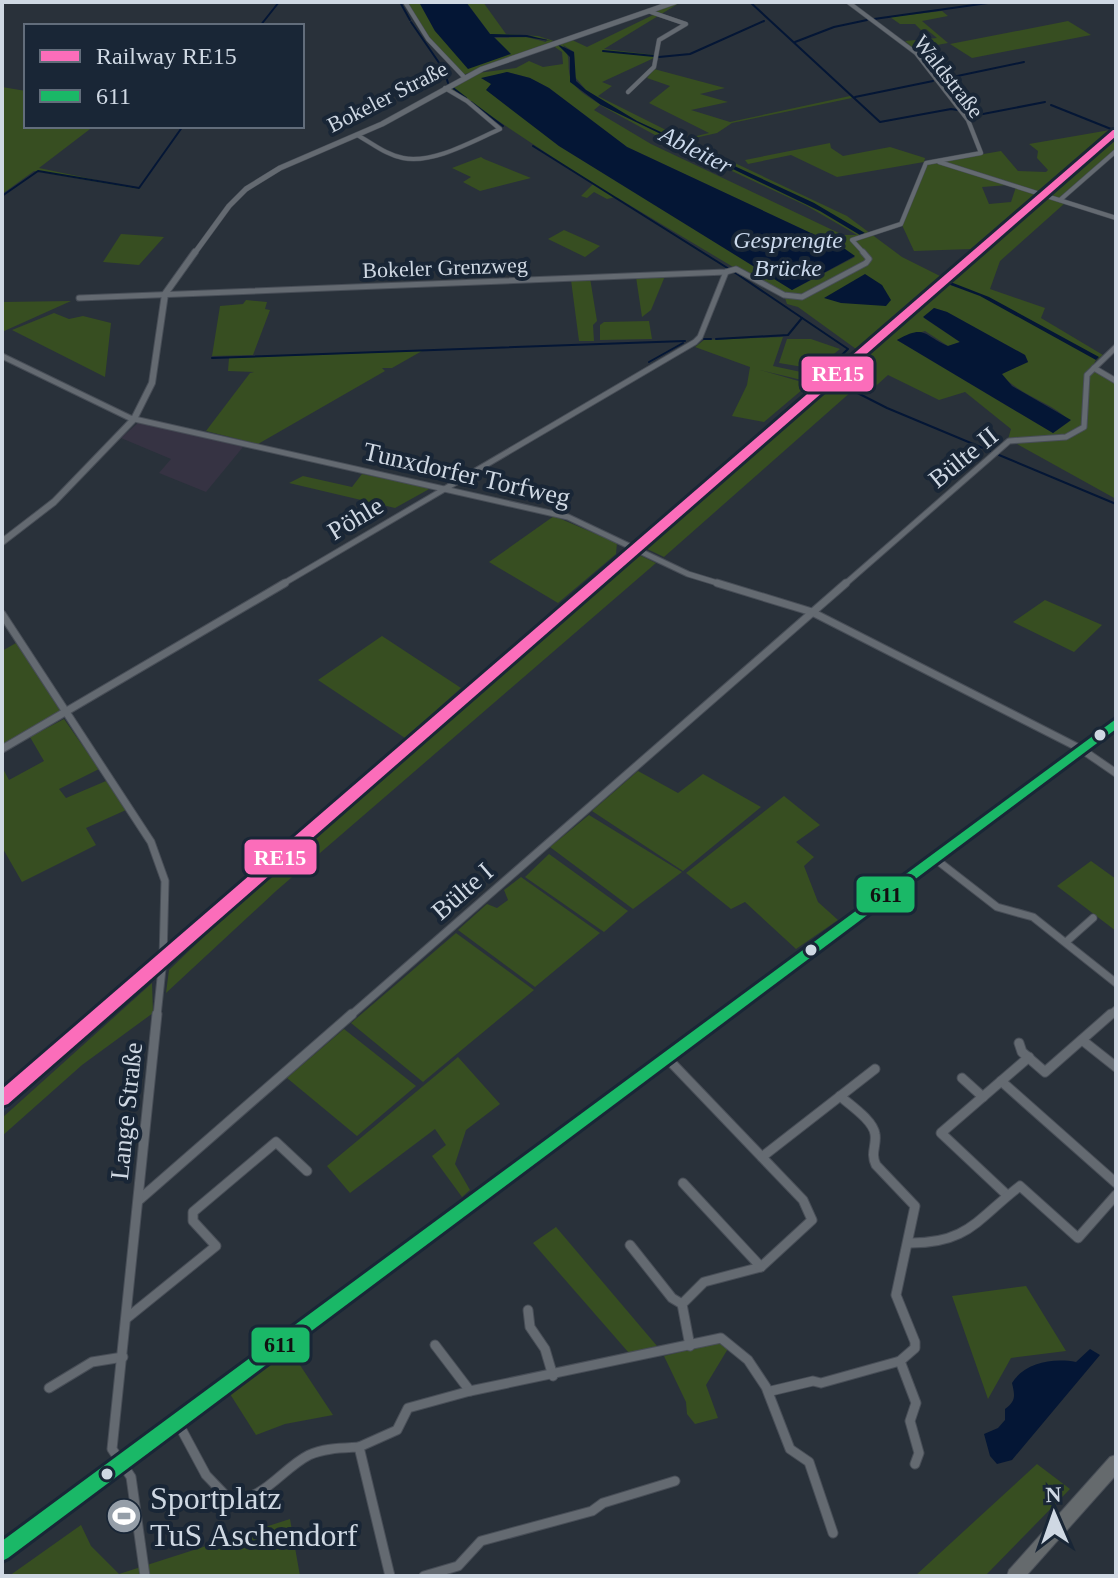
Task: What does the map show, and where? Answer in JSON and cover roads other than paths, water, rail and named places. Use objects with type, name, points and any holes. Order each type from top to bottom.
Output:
[{"type":"main road","points":[[1015,1576],[1116,1463]]},
{"type":"street","points":[[405,2],[428,39],[465,78]]},
{"type":"street","name":"Bokeler Straße","points":[[2,542],[54,502],[134,419],[152,383],[165,294],[229,206],[246,189],[280,168],[408,111],[445,88],[513,57],[675,2]]},
{"type":"street","name":"Waldstraße","points":[[848,2],[916,53],[960,110],[981,153],[936,161]]},
{"type":"street","points":[[628,92],[654,67],[659,40],[686,24],[648,11]]},
{"type":"street","points":[[357,135],[401,158],[413,159],[456,148],[500,129],[467,101],[445,88]]},
{"type":"street","points":[[1060,200],[1116,151]]},
{"type":"street","points":[[726,272],[736,269],[784,295],[808,295],[866,263],[869,259],[866,253],[852,240],[901,224],[926,163],[936,161],[1116,218]]},
{"type":"street","name":"Bokeler Grenzweg","points":[[165,294],[726,272]]},
{"type":"street","name":"Pöhle","points":[[2,749],[695,342],[700,337],[726,272]]},
{"type":"street","points":[[79,298],[165,294]]},
{"type":"street","points":[[1116,347],[1094,368],[1116,381]]},
{"type":"street","name":"Tunxdorfer Torfweg","points":[[2,356],[134,419],[568,517],[688,574],[812,612],[1081,749],[1116,773]]},
{"type":"street","name":"Bülte II","points":[[812,612],[1009,441],[1075,435],[1084,427],[1087,375],[1094,368]]},
{"type":"street","name":"Bülte I","points":[[139,1200],[812,612]]},
{"type":"street","name":"Lange Straße","points":[[2,614],[151,842],[165,881],[163,959],[112,1449],[131,1477],[145,1576]]},
{"type":"street","points":[[2,1552],[1116,723]]},
{"type":"street","points":[[934,858],[997,907],[1033,917],[1116,983]]},
{"type":"street","points":[[1066,942],[1093,918]]},
{"type":"street","points":[[1019,1043],[1045,1072],[1116,1010]]},
{"type":"street","points":[[1082,1040],[1116,1067]]},
{"type":"street","points":[[1007,1195],[941,1133],[1029,1057]]},
{"type":"street","points":[[667,1058],[803,1200],[812,1220],[761,1267],[704,1282],[682,1304]]},
{"type":"street","points":[[762,1157],[875,1069]]},
{"type":"street","points":[[962,1078],[983,1097]]},
{"type":"street","points":[[1001,1081],[1116,1183]]},
{"type":"street","points":[[771,1391],[813,1381],[821,1383],[900,1361],[915,1348],[896,1295],[915,1206],[876,1165],[872,1157],[876,1136],[873,1128],[840,1096]]},
{"type":"street","points":[[127,1318],[216,1246],[193,1221],[193,1212],[276,1142],[307,1171]]},
{"type":"street","points":[[683,1183],[761,1267]]},
{"type":"street","points":[[908,1243],[933,1245],[960,1238],[1020,1186],[1078,1238],[1116,1195]]},
{"type":"street","points":[[630,1245],[672,1298],[682,1304],[690,1346]]},
{"type":"street","points":[[528,1310],[530,1327],[545,1349],[553,1376]]},
{"type":"street","points":[[177,1421],[218,1491],[230,1500],[243,1501],[262,1492],[309,1454],[334,1448],[359,1447],[385,1438],[397,1430],[408,1408],[470,1391],[553,1376],[721,1338],[735,1347],[771,1391],[790,1449],[809,1462],[833,1533]]},
{"type":"street","points":[[435,1345],[470,1391]]},
{"type":"street","points":[[49,1388],[90,1361],[103,1357],[123,1357]]},
{"type":"street","points":[[900,1361],[916,1403],[910,1421],[919,1453],[915,1464]]},
{"type":"street","points":[[359,1447],[390,1576]]},
{"type":"street","points":[[424,1576],[458,1566],[481,1541],[592,1511],[603,1503],[675,1481]]},
{"type":"water","points":[[419,2],[466,2],[490,34],[527,35],[551,41],[494,37],[511,54],[468,69],[435,31]]},
{"type":"water","name":"Ableiter","points":[[557,44],[574,52],[576,81],[586,90],[637,121],[814,203],[865,233],[860,235],[820,211],[601,105],[570,82],[570,57]]},
{"type":"water","name":"Gesprengte Brücke","points":[[507,72],[530,78],[549,88],[627,147],[855,256],[792,290],[559,146],[486,90],[491,84],[481,78]]},
{"type":"water","points":[[865,274],[882,285],[891,300],[886,306],[841,303],[824,298]]},
{"type":"water","points":[[948,281],[989,297],[1099,357],[1096,360],[980,296],[945,283]]},
{"type":"water","points":[[934,308],[947,312],[1025,355],[1028,362],[1002,374],[1012,386],[1071,420],[1053,433],[897,340],[919,332],[948,346],[960,342],[923,317]]},
{"type":"water","points":[[1090,1349],[1100,1355],[1012,1460],[997,1464],[990,1456],[984,1434],[998,1428],[1005,1420],[1005,1409],[1014,1398],[1012,1383],[1032,1366],[1058,1361],[1076,1362]]},
{"type":"waterway","points":[[262,24],[279,2]]},
{"type":"waterway","points":[[400,2],[410,20]]},
{"type":"waterway","points":[[750,2],[880,122],[951,109],[983,114],[1045,102]]},
{"type":"waterway","points":[[874,19],[995,2]]},
{"type":"waterway","points":[[795,42],[834,27],[867,20]]},
{"type":"waterway","points":[[659,57],[690,54],[764,21]]},
{"type":"waterway","points":[[411,22],[444,70],[448,83]]},
{"type":"waterway","points":[[603,51],[654,56]]},
{"type":"waterway","points":[[943,79],[1024,62]]},
{"type":"waterway","points":[[855,97],[933,81]]},
{"type":"waterway","points":[[453,88],[466,98]]},
{"type":"waterway","points":[[471,102],[503,126]]},
{"type":"waterway","points":[[1051,105],[1116,131]]},
{"type":"waterway","points":[[2,196],[38,171],[139,188],[182,128]]},
{"type":"waterway","points":[[533,146],[729,269]]},
{"type":"waterway","points":[[734,272],[848,349],[822,374],[824,377]]},
{"type":"waterway","points":[[716,339],[788,335],[802,318]]},
{"type":"waterway","points":[[704,339],[711,339]]},
{"type":"waterway","points":[[212,358],[685,341]]},
{"type":"waterway","points":[[649,362],[683,343]]},
{"type":"waterway","points":[[836,382],[887,408],[990,451]]},
{"type":"waterway","points":[[999,455],[1116,504]]},
{"type":"rail line","name":"RE15","points":[[2,1099],[1116,132]]},
{"type":"place","name":"Sportplatz TuS Aschendorf","points":[[124,1516]]}]
